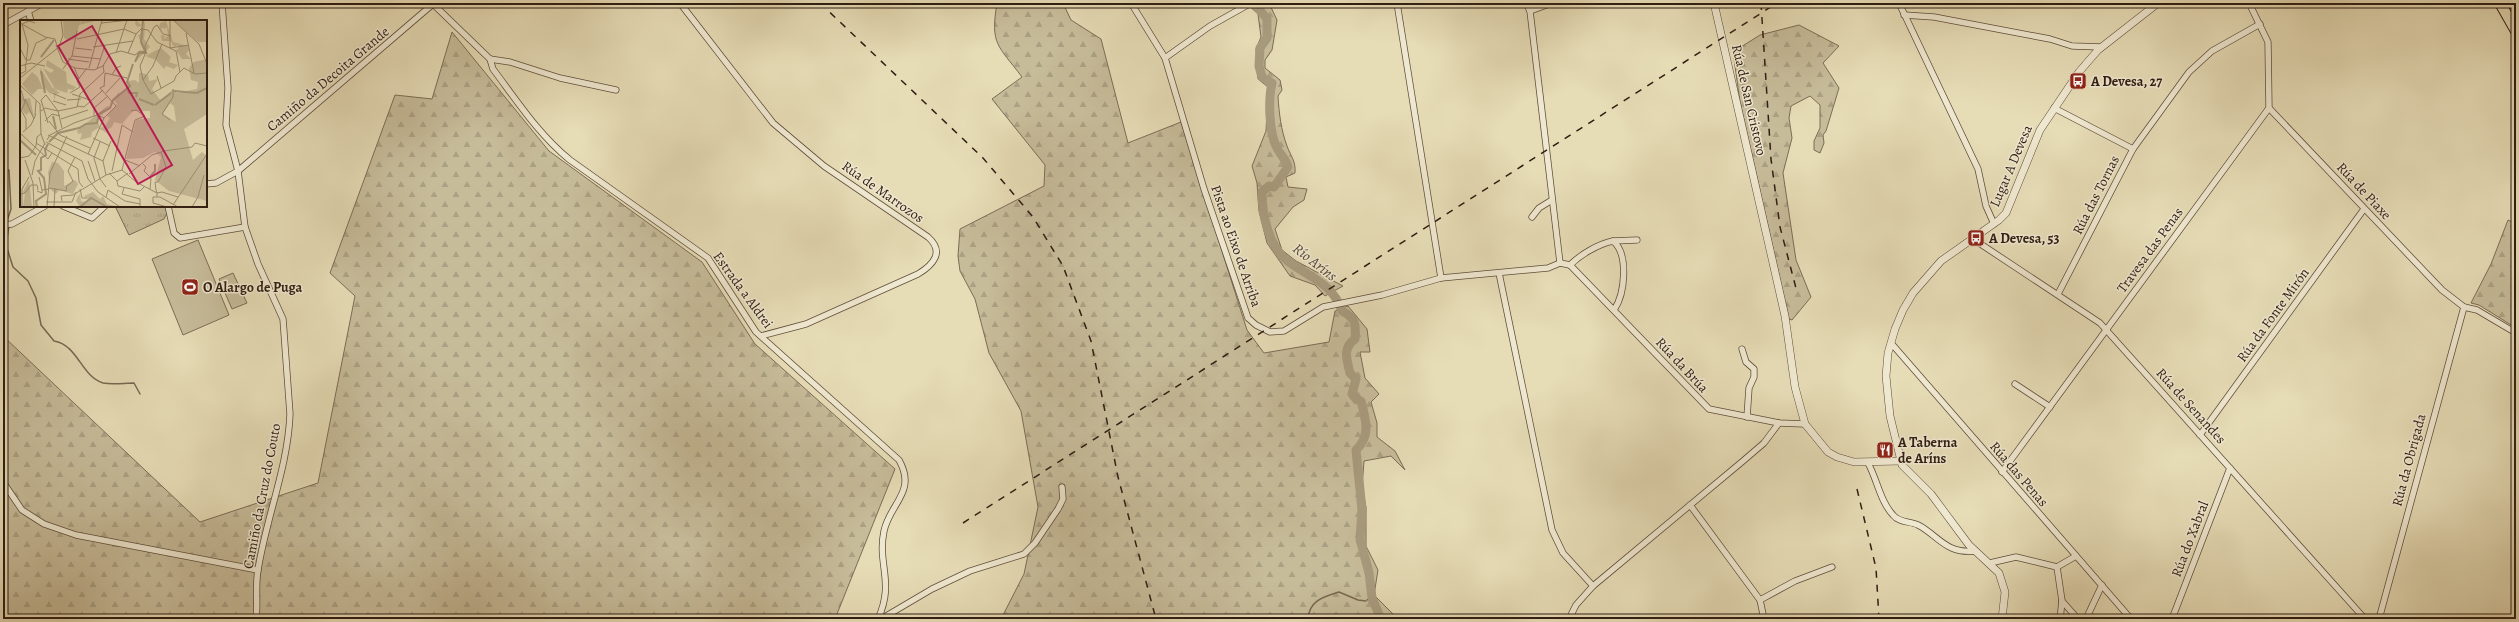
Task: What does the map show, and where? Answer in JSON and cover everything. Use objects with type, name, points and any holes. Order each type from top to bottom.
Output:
[{"type":"highway","points":[[2500,3],[2516,31]]},
{"type":"street","points":[[3,25],[43,3]]},
{"type":"street","name":"Camiño da Cruz do Couto","points":[[222,3],[228,88],[226,125],[238,171],[245,227],[258,264],[283,319],[290,414],[282,465],[258,570],[256,619]]},
{"type":"street","name":"Rúa de Marrozos","points":[[680,3],[773,123],[824,166],[928,237],[936,248],[937,256],[932,264],[918,274],[806,324],[761,336]]},
{"type":"street","name":"Pista ao Eixo de Arriba","points":[[1131,3],[1165,58],[1204,189],[1248,318],[1256,325],[1270,332],[1284,331],[1323,307],[1355,301],[1441,278],[1548,268],[1560,263],[1570,265]]},
{"type":"street","points":[[1165,58],[1210,26],[1251,3]]},
{"type":"street","points":[[1397,3],[1441,278]]},
{"type":"street","points":[[1526,3],[1530,11],[1560,263]]},
{"type":"street","points":[[1530,11],[1552,3]]},
{"type":"street","name":"Rúa de San Cristovo","points":[[1714,3],[1785,316],[1794,387],[1806,424]]},
{"type":"street","points":[[1899,3],[1978,169],[1986,206],[1994,224]]},
{"type":"street","name":"Lugar A Devesa","points":[[1901,461],[1888,406],[1886,363],[1890,343],[1903,310],[1913,293],[1941,261],[2003,217],[2011,205],[2037,136],[2054,108],[2084,65],[2102,47],[2158,3]]},
{"type":"street","points":[[2249,3],[2268,42],[2269,108]]},
{"type":"street","name":"Camiño da Decoita Grande","points":[[207,184],[216,183],[238,171],[433,4]]},
{"type":"street","name":"Estrada a Aldrei","points":[[433,4],[490,59],[493,69],[536,127],[562,153],[708,258],[750,326],[896,457],[902,467],[905,481],[903,493],[887,522],[884,533],[887,592],[878,619]]},
{"type":"street","points":[[28,11],[31,20]]},
{"type":"street","points":[[1904,15],[1934,17],[2050,39],[2072,46],[2102,47]]},
{"type":"street","name":"Rúa das Tornas","points":[[2058,294],[2133,149],[2189,72],[2212,51],[2260,24]]},
{"type":"street","points":[[490,59],[510,62],[560,78],[616,90]]},
{"type":"street","name":"Rúa das Tornas","points":[[2054,108],[2133,149]]},
{"type":"street","name":"Rúa de Piaxe","points":[[2269,108],[2442,290],[2464,307],[2477,310],[2516,334]]},
{"type":"street","name":"Travesa das Penas","points":[[2002,472],[2269,108]]},
{"type":"street","points":[[1532,216],[1539,208],[1552,200]]},
{"type":"street","points":[[3,225],[12,224],[43,207]]},
{"type":"street","points":[[65,207],[92,218],[103,207]]},
{"type":"street","points":[[168,207],[174,233],[180,238],[245,227]]},
{"type":"street","name":"Rúa da Fonte Mirón","points":[[2200,435],[2364,209]]},
{"type":"street","name":"Rúa de Senandes","points":[[1973,239],[2058,294],[2090,316],[2106,330],[2365,619]]},
{"type":"street","points":[[1570,265],[1578,257],[1612,241],[1637,240]]},
{"type":"street","points":[[1612,241],[1617,244],[1622,263],[1620,293],[1614,310]]},
{"type":"street","name":"Rúa da Brúa","points":[[1570,265],[1702,404],[1719,412],[1780,423],[1806,424]]},
{"type":"street","points":[[1500,272],[1552,530],[1563,553],[1594,586]]},
{"type":"street","name":"Rúa da Obrigada","points":[[2380,619],[2464,307]]},
{"type":"street","name":"Rúa das Penas","points":[[1890,343],[2131,619]]},
{"type":"street","points":[[1742,349],[1746,362],[1754,369],[1755,373],[1749,388],[1747,417]]},
{"type":"street","points":[[2015,384],[2050,407]]},
{"type":"street","points":[[1569,619],[1576,605],[1594,586],[1764,442],[1780,423]]},
{"type":"street","points":[[1806,424],[1828,452],[1854,462],[1868,463],[1901,461],[1907,472],[1931,494],[1975,550],[1999,573],[2004,586],[2002,619]]},
{"type":"street","points":[[1868,463],[1893,516],[1903,522],[1918,525],[1941,544],[1968,551],[1975,550]]},
{"type":"street","name":"Rúa do Xabral","points":[[2172,619],[2230,468]]},
{"type":"street","points":[[3,482],[22,510],[44,524],[76,535],[258,570]]},
{"type":"street","points":[[881,619],[932,589],[970,571],[1024,554],[1036,543],[1058,509],[1063,499],[1062,487]]},
{"type":"street","points":[[1690,505],[1760,600],[1764,619]]},
{"type":"street","points":[[1990,563],[2016,557],[2057,567],[2076,556]]},
{"type":"street","points":[[1760,600],[1795,581],[1832,567]]},
{"type":"street","points":[[2057,567],[2062,601],[2060,619]]},
{"type":"street","points":[[2086,619],[2102,585]]},
{"type":"street","points":[[2062,601],[2078,619]]},
{"type":"green space","points":[[997,3],[1063,3],[1071,20],[1101,39],[1128,143],[1181,122],[1247,330],[1264,353],[1329,342],[1335,311],[1348,306],[1367,329],[1370,352],[1360,352],[1365,378],[1379,394],[1371,402],[1377,423],[1377,437],[1395,451],[1405,470],[1391,456],[1364,461],[1362,487],[1366,507],[1366,546],[1378,570],[1374,595],[1398,619],[1001,619],[1024,574],[1038,507],[1021,411],[989,353],[975,299],[960,271],[958,256],[960,229],[1044,186],[1045,165],[992,99],[1022,77],[998,44],[995,28]]},
{"type":"green space","points":[[1246,3],[1269,3],[1277,20],[1272,50],[1265,60],[1265,68],[1280,80],[1282,90],[1278,96],[1283,134],[1294,162],[1295,169],[1295,173],[1286,177],[1288,187],[1307,189],[1304,200],[1293,207],[1275,229],[1282,250],[1296,261],[1343,286],[1325,296],[1315,285],[1290,276],[1267,243],[1259,211],[1257,183],[1252,166],[1266,131],[1268,87],[1258,79],[1256,49],[1261,37],[1258,14]]},
{"type":"green space","points":[[1799,25],[1839,46],[1823,63],[1839,88],[1826,131],[1823,135],[1824,143],[1820,153],[1814,150],[1814,141],[1820,128],[1820,105],[1810,96],[1791,106],[1789,118],[1792,138],[1783,173],[1796,260],[1811,297],[1792,320],[1789,319],[1740,102],[1733,52],[1760,35]]},
{"type":"green space","points":[[452,32],[549,151],[702,262],[755,344],[895,469],[835,619],[3,619],[3,336],[200,522],[318,483],[355,296],[330,273],[395,95],[432,99]]},
{"type":"green space","points":[[115,207],[165,207],[167,213],[164,219],[129,235]]},
{"type":"green space","points":[[2508,220],[2516,224],[2516,328],[2479,305],[2471,303],[2491,264]]},
{"type":"green space","name":"O Alargo de Puga","points":[[198,240],[229,315],[183,335],[152,259]]},
{"type":"green space","points":[[233,273],[247,303],[232,309],[219,279]]},
{"type":"waterway","name":"Río Aríns","points":[[1254,3],[1267,19],[1267,38],[1260,48],[1259,66],[1262,77],[1272,83],[1270,107],[1272,134],[1274,142],[1288,167],[1274,187],[1269,186],[1262,192],[1265,221],[1272,240],[1282,256],[1327,288],[1333,294],[1342,311],[1353,319],[1355,326],[1355,339],[1348,346],[1346,354],[1350,373],[1356,379],[1352,394],[1357,400],[1361,401],[1366,421],[1364,439],[1356,450],[1362,510],[1360,539],[1369,573],[1372,598],[1381,619]]},
{"type":"waterway","points":[[3,170],[9,170],[11,209],[7,221]]},
{"type":"waterway","points":[[9,226],[6,245],[13,267],[28,281],[36,298],[41,325],[54,341],[69,348],[89,374],[96,379],[107,384],[134,383],[140,394]]},
{"type":"waterway","points":[[1308,619],[1311,607],[1314,603],[1339,592],[1358,600],[1366,601]]},
{"type":"waterway","name":"Río Aríns","points":[[1367,600],[1372,598]]},
{"type":"railway","points":[[820,3],[983,158],[1033,217],[1063,266],[1091,341],[1118,477],[1156,619]]},
{"type":"railway","points":[[1761,3],[1771,159],[1780,227],[1797,292]]},
{"type":"railway","points":[[963,523],[1777,3]]},
{"type":"railway","points":[[1857,489],[1876,568],[1879,619]]},
{"type":"place","name":"A Devesa, 27","points":[[2078,81]]},
{"type":"place","name":"A Devesa, 53","points":[[1976,238]]},
{"type":"place","name":"O Alargo de Puga","points":[[190,287]]},
{"type":"place","name":"A Taberna de Aríns","points":[[1885,450]]}]
